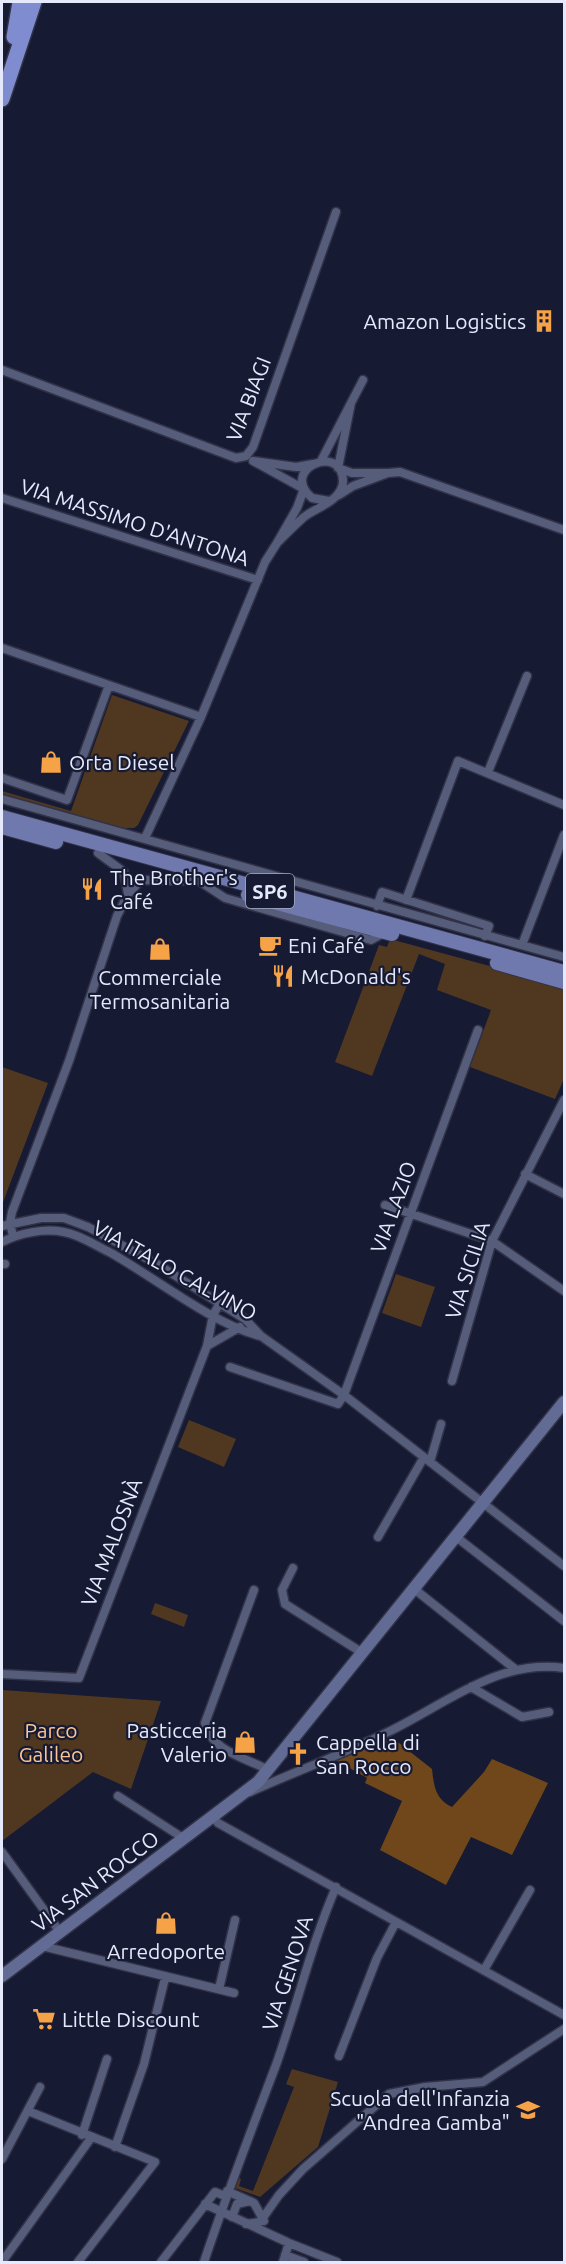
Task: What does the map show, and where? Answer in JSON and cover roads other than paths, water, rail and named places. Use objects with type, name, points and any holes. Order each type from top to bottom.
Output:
[{"type":"highway","points":[[2,89],[20,2]]},
{"type":"highway","points":[[2,99],[33,2]]},
{"type":"main road","name":"SP6","points":[[2,817],[564,972]]},
{"type":"main road","name":"SP6","points":[[2,827],[564,982]]},
{"type":"street","name":"VIA BIAGI","points":[[2,370],[236,458],[242,458],[253,447],[336,212]]},
{"type":"street","points":[[145,837],[201,717],[265,562],[297,508],[304,489],[303,475],[317,462],[363,380]]},
{"type":"street","points":[[253,461],[304,489],[317,501],[332,499],[339,493],[343,480],[338,468],[351,403]]},
{"type":"street","points":[[242,458],[288,466],[317,462],[352,473],[399,472],[564,530]]},
{"type":"street","points":[[277,543],[305,517],[332,499],[353,486],[388,473]]},
{"type":"street","name":"VIA MASSIMO D'ANTONA","points":[[2,498],[258,580]]},
{"type":"street","points":[[2,648],[201,717]]},
{"type":"street","points":[[488,772],[527,676]]},
{"type":"street","points":[[2,778],[67,800],[109,685]]},
{"type":"street","points":[[406,900],[458,761],[564,805]]},
{"type":"street","points":[[2,799],[145,837],[377,906],[564,957]]},
{"type":"street","points":[[522,945],[561,852],[564,836]]},
{"type":"street","points":[[99,853],[124,872],[128,894]]},
{"type":"street","points":[[13,1236],[6,1225],[73,1051],[117,916],[128,894],[141,880],[149,878],[199,881]]},
{"type":"street","points":[[377,906],[382,892],[489,926],[485,936]]},
{"type":"street","name":"VIA LAZIO","points":[[344,1395],[478,1030]]},
{"type":"street","name":"VIA SICILIA","points":[[452,1381],[492,1241],[564,1100]]},
{"type":"street","points":[[525,1174],[564,1194]]},
{"type":"street","points":[[385,1205],[492,1241],[564,1291]]},
{"type":"street","name":"VIA ITALO CALVINO","points":[[6,1225],[41,1218],[77,1222],[155,1263],[244,1319],[261,1336],[344,1395],[564,1566]]},
{"type":"street","name":"VIA ITALO CALVINO","points":[[2,1242],[13,1236],[54,1231],[65,1232],[84,1239],[148,1274],[238,1330],[261,1336]]},
{"type":"street","name":"VIA MALOSNÀ","points":[[2,1674],[79,1678],[207,1346],[213,1315],[220,1303]]},
{"type":"street","points":[[207,1346],[238,1330],[244,1319]]},
{"type":"street","points":[[230,1367],[338,1404],[344,1395]]},
{"type":"street","name":"VIA SAN ROCCO","points":[[2,1976],[212,1816],[242,1796],[268,1770],[564,1402]]},
{"type":"street","points":[[378,1537],[427,1460],[441,1424]]},
{"type":"street","points":[[455,1536],[564,1621]]},
{"type":"street","points":[[293,1568],[282,1590],[285,1604],[361,1652]]},
{"type":"street","points":[[413,1588],[515,1669]]},
{"type":"street","points":[[254,1590],[205,1723],[208,1735],[220,1748],[268,1770]]},
{"type":"street","points":[[242,1796],[388,1732],[496,1674],[536,1666],[564,1668]]},
{"type":"street","points":[[471,1687],[522,1717],[549,1712]]},
{"type":"street","name":"VIA SAN ROCCO","points":[[118,1796],[183,1838]]},
{"type":"street","points":[[212,1816],[219,1823],[564,2015]]},
{"type":"street","points":[[2,1852],[60,1932]]},
{"type":"street","name":"VIA GENOVA","points":[[204,2262],[226,2194],[274,2069],[324,1915],[336,1887]]},
{"type":"street","points":[[484,1970],[530,1890]]},
{"type":"street","points":[[219,1989],[236,1920]]},
{"type":"street","points":[[339,2056],[377,1958],[396,1922]]},
{"type":"street","points":[[42,1946],[165,1978],[234,1993]]},
{"type":"street","points":[[115,2146],[144,2064],[165,1978]]},
{"type":"street","points":[[246,2224],[256,2224],[263,2219],[279,2195],[303,2169],[389,2094],[430,2086],[483,2082],[564,2030]]},
{"type":"street","points":[[2,2262],[86,2136],[107,2059]]},
{"type":"street","points":[[2,2160],[40,2087]]},
{"type":"street","points":[[28,2111],[155,2162],[78,2262]]},
{"type":"street","points":[[161,2262],[215,2192],[254,2204],[263,2219],[263,2232]]},
{"type":"street","points":[[232,2217],[237,2204],[254,2204],[279,2195]]},
{"type":"street","points":[[205,2205],[337,2262]]},
{"type":"street","points":[[289,2243],[284,2259],[303,2262]]},
{"type":"place","name":"Amazon Logistics","points":[[544,321]]},
{"type":"place","name":"Orta Diesel","points":[[51,762]]},
{"type":"place","name":"The Brother's Café","points":[[92,889]]},
{"type":"place","name":"Eni Café","points":[[270,945]]},
{"type":"place","name":"Commerciale Termosanitaria","points":[[160,949]]},
{"type":"place","name":"McDonald's","points":[[283,976]]},
{"type":"place","name":"Pasticceria Valerio","points":[[245,1742]]},
{"type":"place","name":"Cappella di San Rocco","points":[[298,1754]]},
{"type":"place","name":"Arredoporte","points":[[166,1923]]},
{"type":"place","name":"Little Discount","points":[[44,2019]]},
{"type":"place","name":"Scuola dell'Infanzia \"Andrea Gamba\"","points":[[528,2110]]},
{"type":"park label","name":"Parco Galileo","points":[[51,1742]]}]
